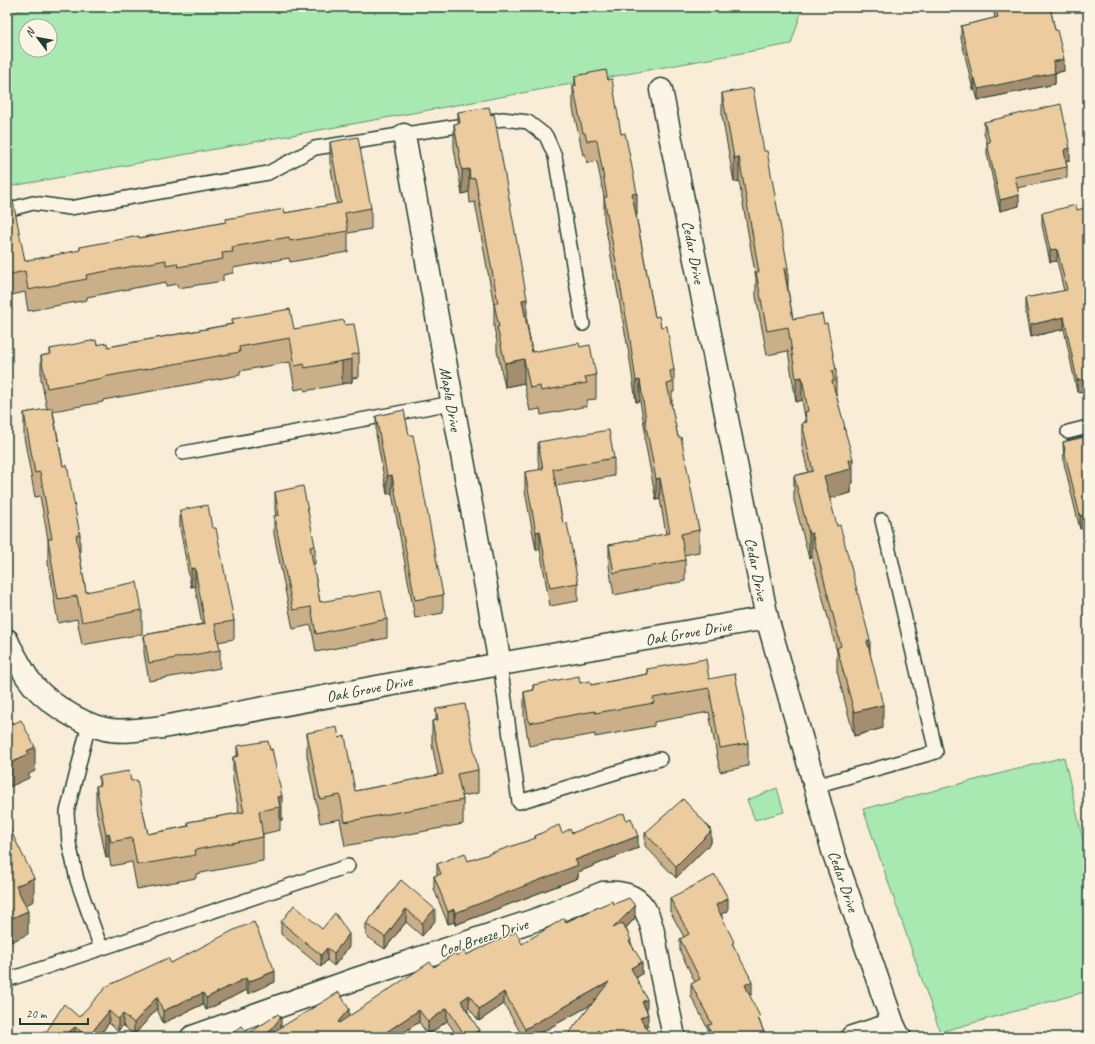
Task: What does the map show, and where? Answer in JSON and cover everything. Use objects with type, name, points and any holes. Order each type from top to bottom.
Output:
[{"type":"street","name":"Cedar Drive","points":[[661,90],[767,618],[833,851],[897,1034]]},
{"type":"street","name":"Maple Drive","points":[[404,135],[500,664]]},
{"type":"street","name":"Oak Grove Drive","points":[[7,640],[28,678],[44,697],[89,724],[106,730],[127,731],[163,727],[500,664],[767,618]]},
{"type":"street","name":"Cool Breeze Drive","points":[[192,1037],[356,979],[538,919],[603,894],[612,892],[628,895],[643,907],[649,918],[674,1037]]},
{"type":"street","points":[[852,1037],[897,1034]]},
{"type":"lane","points":[[7,210],[33,203],[70,208],[268,173],[315,148],[503,119],[528,122],[546,136],[555,156],[583,324]]},
{"type":"lane","points":[[182,453],[452,403]]},
{"type":"lane","points":[[1068,432],[1088,427]]},
{"type":"lane","points":[[815,786],[936,752],[882,520]]},
{"type":"lane","points":[[500,664],[519,802],[660,759]]},
{"type":"lane","points":[[89,724],[67,812],[69,842],[77,880],[101,948]]},
{"type":"lane","points":[[7,980],[348,866]]},
{"type":"green space","points":[[26,7],[803,7],[791,44],[7,187],[7,17]]},
{"type":"green space","points":[[1064,757],[1088,861],[1088,991],[940,1032],[863,809]]},
{"type":"green space","points":[[777,788],[784,812],[755,820],[747,800]]},
{"type":"building","points":[[995,7],[1050,7],[1064,59],[1053,62],[1055,73],[978,89],[975,79],[973,79],[961,26],[998,17]]},
{"type":"building","points":[[606,70],[608,80],[612,79],[621,134],[625,133],[630,157],[637,193],[632,194],[655,317],[659,316],[661,327],[667,326],[674,370],[670,371],[672,383],[667,384],[678,437],[681,437],[699,530],[681,534],[685,560],[614,573],[609,545],[670,533],[660,478],[656,479],[645,420],[640,380],[636,381],[629,333],[604,197],[607,197],[597,140],[587,141],[585,133],[583,133],[573,86],[576,86],[575,76]]},
{"type":"building","points":[[753,88],[764,151],[767,151],[788,268],[784,269],[793,319],[822,314],[824,324],[827,323],[836,370],[832,371],[834,381],[832,381],[853,459],[849,460],[851,469],[824,476],[837,526],[840,525],[870,640],[867,641],[883,705],[854,712],[837,648],[841,646],[812,533],[809,534],[794,476],[813,471],[802,423],[807,422],[805,412],[808,411],[802,377],[796,378],[788,327],[767,331],[756,272],[759,272],[739,157],[734,158],[722,93]]},
{"type":"building","points":[[1061,104],[1070,148],[1064,150],[1067,167],[1015,177],[1019,195],[1000,200],[987,143],[990,142],[984,122]]},
{"type":"building","points":[[489,107],[491,115],[494,114],[527,299],[522,300],[532,352],[579,343],[580,347],[590,345],[596,375],[585,377],[587,383],[541,391],[540,386],[530,388],[524,359],[505,363],[497,327],[499,327],[494,303],[498,303],[475,178],[470,179],[469,169],[462,170],[454,124],[460,123],[458,112]]},
{"type":"building","points":[[358,137],[371,208],[345,213],[348,231],[290,241],[289,237],[232,247],[233,252],[222,253],[223,259],[178,267],[177,263],[166,265],[166,260],[86,275],[87,279],[28,290],[25,271],[7,275],[7,202],[13,201],[25,261],[80,250],[80,247],[226,222],[226,219],[284,209],[285,213],[341,203],[330,142]]},
{"type":"building","points":[[1076,205],[1077,210],[1085,208],[1088,220],[1088,394],[1085,379],[1077,380],[1064,317],[1030,325],[1025,298],[1067,290],[1057,249],[1050,250],[1042,213]]},
{"type":"building","points":[[290,309],[294,329],[344,320],[345,325],[354,324],[359,353],[351,355],[352,359],[305,368],[304,364],[295,366],[290,338],[239,347],[240,352],[47,388],[41,356],[51,354],[50,349],[96,340],[97,345],[107,343],[108,347],[233,324],[232,319]]},
{"type":"building","points":[[52,408],[63,466],[67,465],[80,535],[76,535],[86,592],[137,582],[142,610],[82,622],[77,596],[58,599],[48,539],[52,539],[40,472],[35,473],[24,413]]},
{"type":"building","points":[[404,410],[409,435],[413,435],[443,595],[415,600],[392,475],[387,476],[376,416]]},
{"type":"building","points":[[609,430],[614,458],[553,469],[563,524],[567,523],[578,583],[550,588],[540,531],[536,532],[525,472],[543,469],[538,442]]},
{"type":"building","points":[[1088,436],[1088,514],[1080,516],[1063,442]]},
{"type":"building","points":[[303,486],[315,546],[310,547],[320,602],[381,591],[387,619],[316,634],[311,607],[293,610],[274,516],[279,515],[275,492]]},
{"type":"building","points":[[208,505],[212,528],[216,528],[234,621],[215,624],[220,650],[149,663],[144,635],[205,624],[195,568],[191,569],[180,510]]},
{"type":"building","points":[[706,659],[709,679],[735,674],[748,743],[720,748],[709,688],[653,698],[654,703],[595,713],[595,711],[529,723],[524,692],[534,690],[533,685],[579,676],[580,683],[590,681],[591,685],[648,674],[647,669]]},
{"type":"building","points":[[465,704],[478,770],[457,774],[463,800],[345,822],[340,795],[320,799],[307,733],[337,727],[339,738],[345,736],[355,791],[443,774],[432,721],[438,720],[436,709]]},
{"type":"building","points":[[10,718],[13,724],[21,720],[35,747],[27,751],[29,754],[7,765],[7,720]]},
{"type":"building","points":[[268,741],[270,750],[272,749],[282,796],[278,797],[280,807],[259,811],[263,837],[195,850],[196,855],[137,865],[132,838],[111,842],[109,833],[106,834],[96,786],[100,785],[99,776],[129,771],[131,781],[137,780],[148,834],[189,826],[188,822],[244,812],[233,757],[239,756],[237,746]]},
{"type":"building","points":[[683,799],[710,828],[709,829],[711,831],[676,866],[645,833]]},
{"type":"building","points":[[624,813],[626,820],[631,818],[638,836],[575,860],[578,865],[455,913],[454,909],[448,912],[434,876],[441,874],[437,864],[465,853],[468,861],[536,838],[535,836],[559,825],[562,833],[570,829],[572,833]]},
{"type":"building","points":[[7,823],[34,878],[16,886],[28,911],[7,920]]},
{"type":"building","points":[[715,875],[728,898],[716,905],[734,942],[732,943],[752,981],[745,985],[760,1017],[758,1018],[766,1037],[713,1037],[708,1025],[712,1024],[691,984],[700,979],[680,939],[689,934],[670,898]]},
{"type":"building","points":[[401,880],[435,909],[422,923],[406,909],[385,937],[366,924]]},
{"type":"building","points":[[629,898],[635,906],[613,928],[623,923],[631,940],[629,941],[642,962],[631,968],[647,999],[642,1002],[648,1014],[640,1018],[653,1037],[602,1037],[598,1030],[593,1037],[566,1037],[609,982],[525,1029],[504,992],[479,1009],[469,995],[461,1001],[479,1030],[468,1037],[466,1037],[447,1008],[428,1022],[419,1010],[379,1037],[271,1037],[270,1034],[339,992],[349,1009],[338,1022],[339,1023],[430,962],[434,967],[455,953],[457,956],[464,951],[466,955],[516,932],[522,944],[564,918],[566,922],[612,901],[614,904]]},
{"type":"building","points":[[294,905],[322,929],[335,913],[349,934],[334,953],[327,948],[321,955],[281,922]]},
{"type":"building","points":[[254,922],[275,971],[248,982],[246,978],[206,998],[203,993],[163,1011],[157,997],[134,1023],[123,1014],[118,1019],[109,1011],[88,1037],[75,1027],[63,1037],[43,1037],[64,1004],[79,1017],[107,986],[168,958],[171,963],[234,930]]},
{"type":"building","points":[[278,1014],[281,1017],[265,1037],[227,1037],[242,1026],[248,1034]]}]
